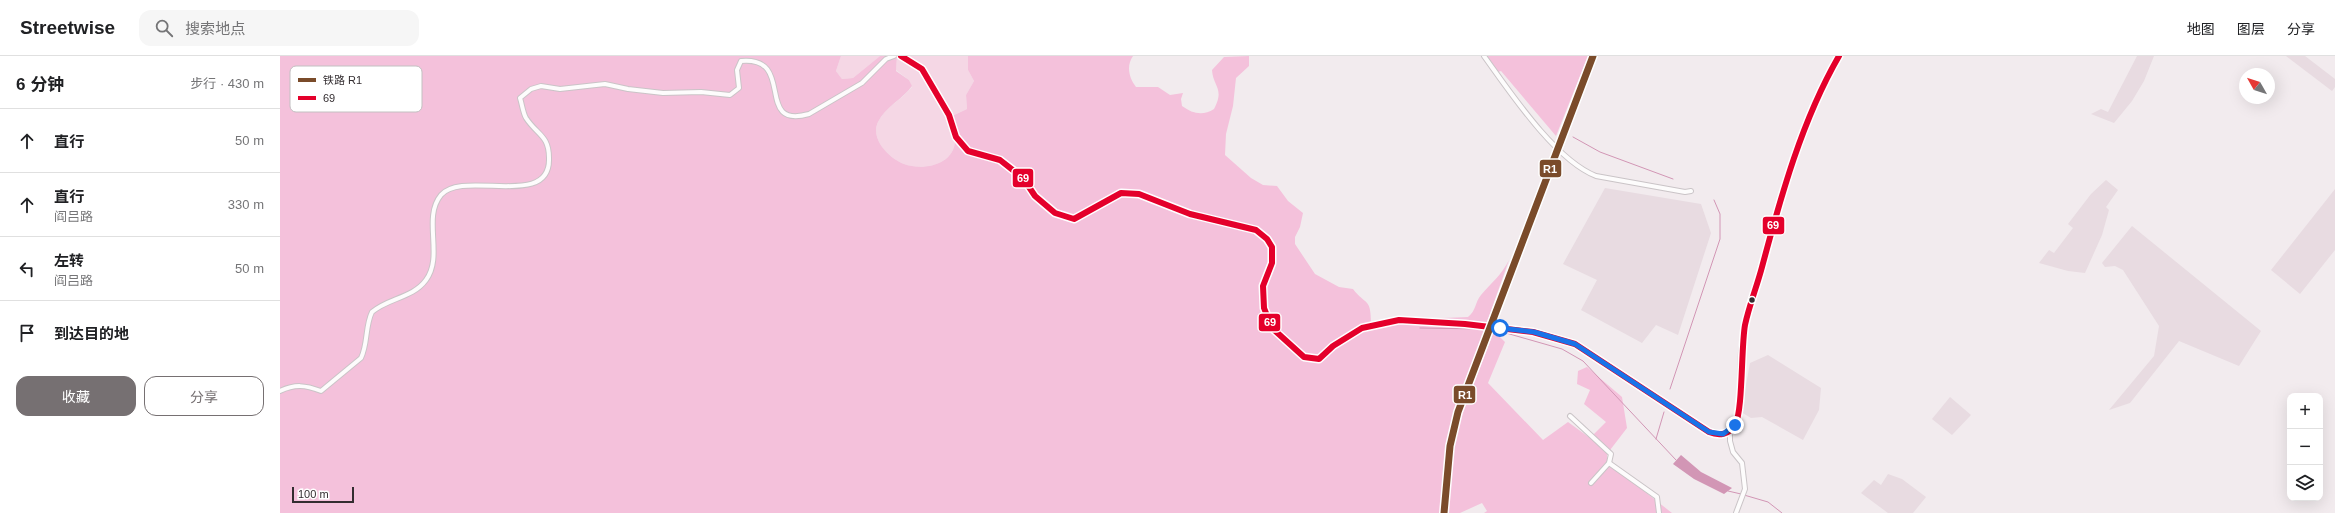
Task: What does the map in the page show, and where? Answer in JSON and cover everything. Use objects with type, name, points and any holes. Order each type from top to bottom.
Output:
[{"type":"street","points":[[280,391],[290,387],[304,385],[321,391],[360,358],[364,352],[369,318],[372,312],[414,291],[428,278],[432,265],[433,229],[437,202],[448,189],[460,185],[518,188],[526,186],[544,175],[549,168],[548,144],[526,118],[520,98],[531,89],[541,86],[560,89],[605,84],[628,89],[663,93],[701,92],[730,95],[739,88],[737,70],[742,61],[752,57],[762,59],[773,70],[776,100],[781,109],[794,116],[802,116],[810,114],[862,83],[886,59],[894,56]]},
{"type":"street","points":[[901,56],[922,69],[949,115],[956,137],[968,151],[1000,160],[1023,178],[1035,196],[1055,213],[1074,219],[1121,194],[1139,194],[1190,214],[1256,230],[1267,239],[1272,247],[1272,262],[1263,286],[1264,308],[1272,328],[1304,357],[1319,359],[1333,346],[1362,328],[1399,320],[1484,326]]},
{"type":"street","points":[[1484,56],[1535,123],[1582,171],[1596,176],[1685,192],[1691,191]]},
{"type":"street","points":[[1500,328],[1534,332],[1575,344],[1709,432],[1720,434],[1730,430],[1736,424],[1739,414],[1741,351],[1745,325],[1775,220],[1819,94],[1839,56]]},
{"type":"street","points":[[1570,416],[1611,454],[1609,463],[1591,483]]},
{"type":"street","points":[[1730,430],[1730,441],[1733,452],[1742,463],[1745,489],[1736,513]]},
{"type":"street","points":[[1609,463],[1657,497],[1659,513]]},
{"type":"shaded area","points":[[280,56],[841,56],[836,71],[842,79],[853,78],[880,56],[897,56],[896,71],[909,80],[912,86],[904,95],[889,107],[881,117],[876,128],[877,135],[882,147],[892,157],[904,164],[920,167],[943,161],[949,156],[953,149],[955,138],[950,117],[967,109],[966,95],[974,81],[968,70],[968,56],[1133,56],[1129,72],[1136,87],[1158,87],[1170,95],[1183,93],[1181,99],[1182,106],[1190,111],[1206,113],[1214,109],[1218,96],[1218,88],[1212,70],[1224,57],[1249,56],[1249,66],[1236,78],[1233,106],[1226,134],[1225,155],[1251,178],[1263,185],[1277,186],[1288,201],[1303,213],[1300,227],[1295,237],[1295,244],[1315,274],[1339,287],[1353,289],[1367,303],[1371,315],[1371,324],[1393,320],[1468,317],[1473,312],[1479,298],[1499,275],[1509,260],[1455,412],[1446,455],[1441,513],[280,513]]},
{"type":"shaded area","points":[[841,56],[880,56],[853,78],[842,79],[836,71]]},
{"type":"shaded area","points":[[897,56],[968,56],[968,70],[974,81],[966,95],[967,109],[950,117],[955,138],[953,149],[949,156],[936,164],[920,167],[904,164],[887,153],[879,141],[876,128],[881,117],[889,107],[912,87],[909,80],[896,70]]},
{"type":"shaded area","points":[[1482,56],[1588,56],[1556,136],[1501,71],[1495,73]]},
{"type":"shaded area","points":[[2137,56],[2154,56],[2144,81],[2132,101],[2114,123],[2091,114],[2101,109],[2108,112]]},
{"type":"shaded area","points":[[2286,56],[2305,56],[2335,79],[2335,87],[2332,91]]},
{"type":"shaded area","points":[[2106,180],[2118,190],[2106,207],[2109,210],[2102,235],[2085,273],[2068,271],[2039,263],[2049,250],[2054,253],[2073,228],[2068,224],[2091,194]]},
{"type":"shaded area","points":[[1605,188],[1701,204],[1711,233],[1678,335],[1656,325],[1642,343],[1581,310],[1597,280],[1563,264]]},
{"type":"shaded area","points":[[2335,189],[2335,250],[2300,294],[2271,270]]},
{"type":"shaded area","points":[[2132,226],[2261,331],[2239,366],[2179,341],[2130,403],[2109,410],[2154,356],[2159,326],[2123,270],[2115,266],[2105,267],[2102,263]]},
{"type":"shaded area","points":[[1494,331],[1505,342],[1488,383],[1543,440],[1568,422],[1590,438],[1606,422],[1584,404],[1590,390],[1577,384],[1578,371],[1587,367],[1622,397],[1627,428],[1607,454],[1607,462],[1672,513],[1484,513],[1487,511],[1482,503],[1460,513],[1448,513],[1448,482],[1456,430]]},
{"type":"shaded area","points":[[1768,355],[1821,388],[1819,410],[1803,440],[1762,417],[1751,418],[1741,412],[1750,363]]},
{"type":"shaded area","points":[[1950,397],[1971,415],[1952,435],[1932,419]]},
{"type":"shaded area","points":[[1681,455],[1701,472],[1732,488],[1724,494],[1694,479],[1673,464]]},
{"type":"shaded area","points":[[1888,474],[1902,479],[1926,497],[1913,513],[1888,513],[1861,493],[1874,480],[1881,485]]},
{"type":"waterway","points":[[1573,137],[1600,152],[1673,179]]},
{"type":"waterway","points":[[1670,389],[1720,239],[1720,214],[1714,200]]},
{"type":"waterway","points":[[1420,328],[1483,329]]},
{"type":"waterway","points":[[1499,331],[1562,349],[1583,361],[1676,460]]},
{"type":"waterway","points":[[1656,439],[1664,412]]},
{"type":"waterway","points":[[1728,491],[1741,494]]},
{"type":"waterway","points":[[1744,495],[1768,502],[1782,513]]},
{"type":"tunnel","points":[[1484,326],[1500,328]]},
{"type":"rail line","name":"R1","points":[[1444,513],[1450,446],[1458,412],[1593,56]]},
{"type":"transit line","name":"69","points":[[901,56],[922,69],[949,115],[956,137],[968,151],[1000,160],[1023,178],[1035,196],[1055,213],[1074,219],[1121,193],[1139,194],[1190,214],[1256,230],[1267,239],[1272,247],[1272,263],[1263,286],[1264,308],[1272,328],[1304,357],[1319,359],[1333,346],[1362,328],[1399,320],[1465,324],[1533,332],[1575,344],[1709,432],[1716,434],[1724,434],[1730,431],[1738,418],[1745,325],[1785,186],[1803,132],[1839,56]]},
{"type":"route","points":[[1500,328],[1534,332],[1575,344],[1709,432],[1723,434],[1728,432],[1735,425]]}]
